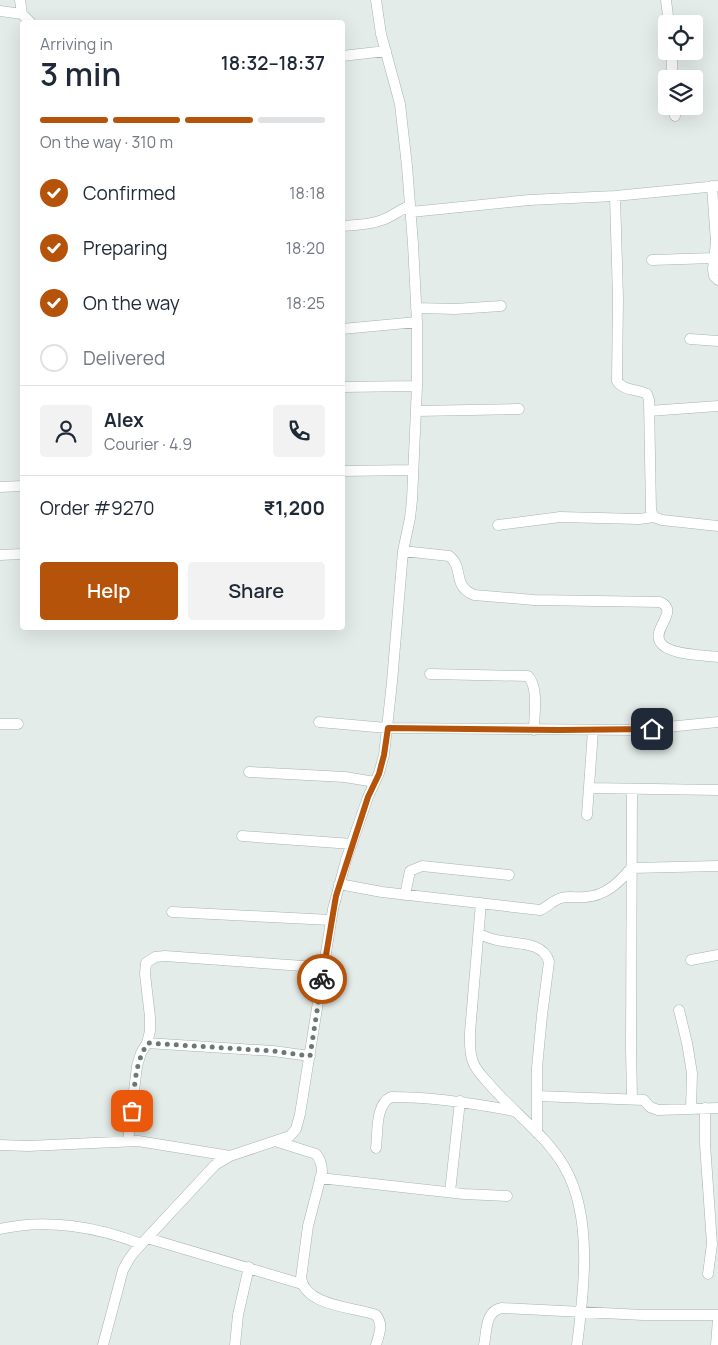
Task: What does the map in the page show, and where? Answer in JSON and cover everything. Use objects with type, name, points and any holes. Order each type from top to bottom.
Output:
[{"type":"street","points":[[20,0],[22,14],[28,20]]},
{"type":"street","points":[[103,1345],[124,1270],[129,1258],[144,1241],[215,1165],[230,1156],[278,1142],[290,1136],[296,1128],[310,1056],[331,920],[339,884],[384,755],[403,551],[410,518],[417,386],[417,322],[407,166],[400,104],[381,34],[376,0]]},
{"type":"street","points":[[666,0],[668,15]]},
{"type":"street","points":[[0,11],[22,14]]},
{"type":"street","points":[[345,56],[386,51]]},
{"type":"street","points":[[345,226],[378,222],[401,209],[615,196],[715,186],[716,242],[713,269],[714,276],[718,280]]},
{"type":"street","points":[[615,196],[618,307],[616,381],[621,387],[628,390],[642,391],[647,394],[649,400],[650,503],[654,517]]},
{"type":"street","points":[[652,260],[714,258]]},
{"type":"street","points":[[416,308],[455,309],[501,306]]},
{"type":"street","points":[[345,330],[417,322]]},
{"type":"street","points":[[690,339],[718,341]]},
{"type":"street","points":[[345,386],[417,386]]},
{"type":"street","points":[[649,411],[718,406]]},
{"type":"street","points":[[416,411],[519,409]]},
{"type":"street","points":[[345,471],[413,470]]},
{"type":"street","points":[[0,487],[20,486]]},
{"type":"street","points":[[498,525],[560,517],[638,519],[654,517],[662,520],[718,526]]},
{"type":"street","points":[[403,551],[449,556],[456,565],[461,585],[466,592],[474,595],[534,600],[660,602],[665,604],[668,609],[667,616],[658,634],[658,640],[662,646],[669,650],[688,654],[718,657]]},
{"type":"street","points":[[0,555],[20,554]]},
{"type":"street","points":[[430,674],[528,676],[535,688],[534,730]]},
{"type":"street","points":[[319,722],[388,728],[534,730],[637,730],[718,722]]},
{"type":"street","points":[[0,724],[18,724]]},
{"type":"street","points":[[587,816],[593,730]]},
{"type":"street","points":[[249,772],[345,777],[375,782]]},
{"type":"street","points":[[589,788],[718,790]]},
{"type":"street","points":[[632,788],[632,1100]]},
{"type":"street","points":[[242,836],[352,844]]},
{"type":"street","points":[[404,895],[410,871],[422,866],[509,875]]},
{"type":"street","points":[[339,884],[404,895],[540,910],[547,908],[557,899],[563,897],[587,897],[607,891],[622,879],[631,868],[718,866]]},
{"type":"street","points":[[481,903],[470,1051],[473,1064],[482,1076],[551,1148],[566,1169],[575,1191],[581,1216],[583,1254],[582,1312],[577,1345]]},
{"type":"street","points":[[172,912],[331,920]]},
{"type":"street","points":[[479,934],[500,941],[524,943],[535,947],[548,956],[549,962],[540,1034],[536,1133]]},
{"type":"street","points":[[691,960],[718,955]]},
{"type":"street","points":[[128,1141],[137,1066],[141,1053],[148,1043],[150,1017],[145,974],[146,964],[155,957],[165,956],[303,966],[324,970]]},
{"type":"street","points":[[679,1010],[692,1073],[691,1109]]},
{"type":"street","points":[[148,1043],[273,1051],[310,1056]]},
{"type":"street","points":[[537,1096],[644,1100],[650,1107],[658,1110],[718,1108]]},
{"type":"street","points":[[376,1148],[381,1106],[385,1100],[391,1097],[460,1101],[514,1111]]},
{"type":"street","points":[[450,1192],[460,1101]]},
{"type":"street","points":[[705,1108],[705,1144],[712,1244],[708,1274]]},
{"type":"street","points":[[0,1145],[28,1146],[128,1141],[189,1148],[230,1156]]},
{"type":"street","points":[[278,1142],[316,1154],[320,1158],[322,1165],[308,1226],[301,1278],[302,1284],[312,1296],[321,1301],[376,1315],[380,1320],[381,1326],[376,1345]]},
{"type":"street","points":[[320,1178],[507,1196]]},
{"type":"street","points":[[0,1229],[11,1226],[73,1226],[249,1267],[302,1284]]},
{"type":"street","points":[[235,1345],[238,1315],[249,1267]]},
{"type":"street","points":[[484,1345],[490,1314],[495,1309],[502,1308],[643,1315],[718,1315]]},
{"type":"street","points":[[716,1345],[718,1319]]},
{"type":"way so far","points":[[132,1111],[137,1066],[141,1053],[148,1043],[202,1045],[310,1056],[322,979]]},
{"type":"route","points":[[322,979],[336,896],[346,860],[368,797],[379,774],[388,728],[652,729]]}]
